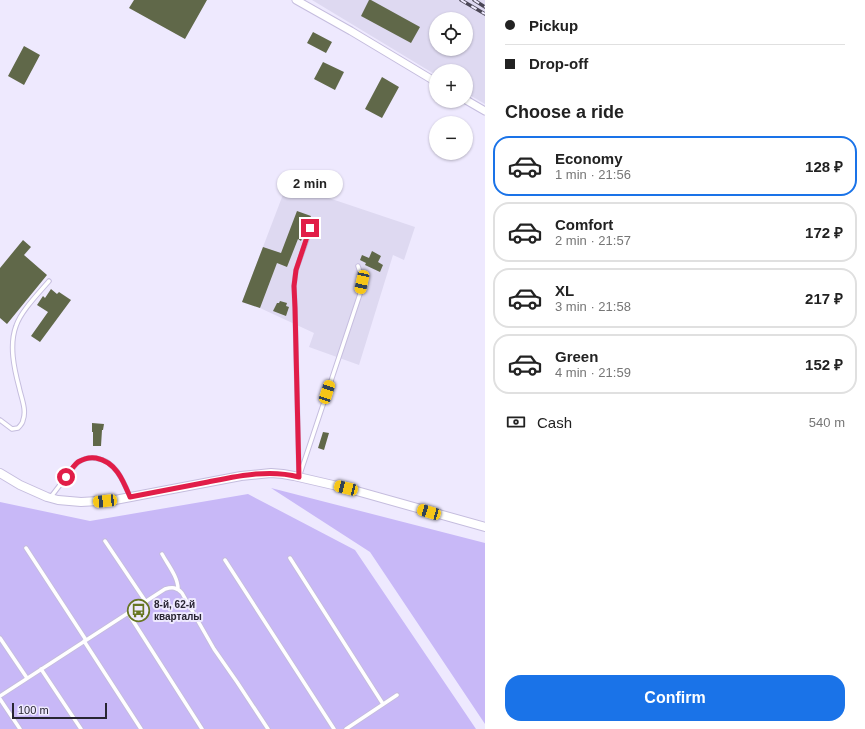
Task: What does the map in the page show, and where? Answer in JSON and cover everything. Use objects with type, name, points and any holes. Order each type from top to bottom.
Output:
[{"type":"street","points":[[296,0],[429,78]]},
{"type":"street","points":[[473,104],[485,111]]},
{"type":"street","points":[[0,473],[20,485],[50,498],[80,502],[96,502],[249,475],[271,473],[299,477],[346,488],[485,527]]},
{"type":"lane","points":[[299,477],[294,286],[296,270],[310,228]]},
{"type":"lane","points":[[299,477],[360,294],[362,282],[358,266]]},
{"type":"lane","points":[[0,420],[12,429],[18,428],[23,421],[23,402],[13,354],[14,333],[16,324],[22,313],[49,281]]},
{"type":"lane","points":[[50,498],[76,463],[94,458],[108,463],[115,468],[130,497]]},
{"type":"lane","points":[[105,541],[146,602]]},
{"type":"lane","points":[[26,548],[141,729]]},
{"type":"lane","points":[[162,554],[175,577],[178,589],[182,593],[214,649],[268,729]]},
{"type":"lane","points":[[290,558],[383,704]]},
{"type":"lane","points":[[225,560],[334,729]]},
{"type":"lane","points":[[20,729],[0,697],[165,589],[178,589]]},
{"type":"lane","points":[[128,613],[202,729]]},
{"type":"lane","points":[[0,638],[27,678]]},
{"type":"lane","points":[[41,669],[81,729]]},
{"type":"lane","points":[[346,729],[397,695]]},
{"type":"shaded area","points":[[312,0],[485,0],[485,104],[473,97],[473,64],[429,64],[429,71]]},
{"type":"shaded area","points":[[287,184],[415,227],[404,260],[393,255],[359,365],[309,347],[314,333],[260,308],[242,302]]},
{"type":"shaded area","points":[[271,488],[485,543],[485,724],[370,552]]},
{"type":"shaded area","points":[[248,494],[355,550],[476,729],[0,729],[0,502],[90,521]]},
{"type":"building","points":[[134,0],[207,0],[185,39],[129,8]]},
{"type":"building","points":[[369,0],[420,27],[411,43],[361,16]]},
{"type":"building","points":[[313,32],[332,42],[326,53],[307,43]]},
{"type":"building","points":[[24,46],[40,55],[24,85],[8,76]]},
{"type":"building","points":[[323,62],[344,72],[335,90],[314,79]]},
{"type":"building","points":[[382,77],[399,87],[382,118],[365,109]]},
{"type":"building","points":[[297,211],[311,216],[301,241],[298,239],[287,267],[277,263],[260,308],[242,302],[263,247],[281,253]]},
{"type":"building","points":[[23,240],[31,247],[24,255],[47,275],[7,324],[0,318],[0,268]]},
{"type":"building","points":[[372,251],[381,256],[378,262],[383,265],[380,272],[365,265],[366,263],[360,260],[362,255],[369,258]]},
{"type":"building","points":[[51,289],[57,294],[59,292],[71,300],[40,342],[31,336],[48,312],[37,305],[43,296],[45,298]]},
{"type":"building","points":[[280,301],[287,303],[286,306],[289,307],[286,316],[273,311],[277,303]]},
{"type":"building","points":[[92,423],[104,424],[101,446],[93,446]]},
{"type":"building","points":[[323,432],[329,433],[324,450],[318,448]]},
{"type":"railway","points":[[461,0],[485,14]]},
{"type":"railway","points":[[474,0],[485,7]]},
{"type":"place","name":"8-й, 62-й кварталы","points":[[139,610]]},
{"type":"route","points":[[66,477],[76,463],[89,458],[98,459],[112,465],[115,468],[130,497],[228,478],[257,474],[271,473],[299,477],[294,286],[296,270],[310,228]]}]
